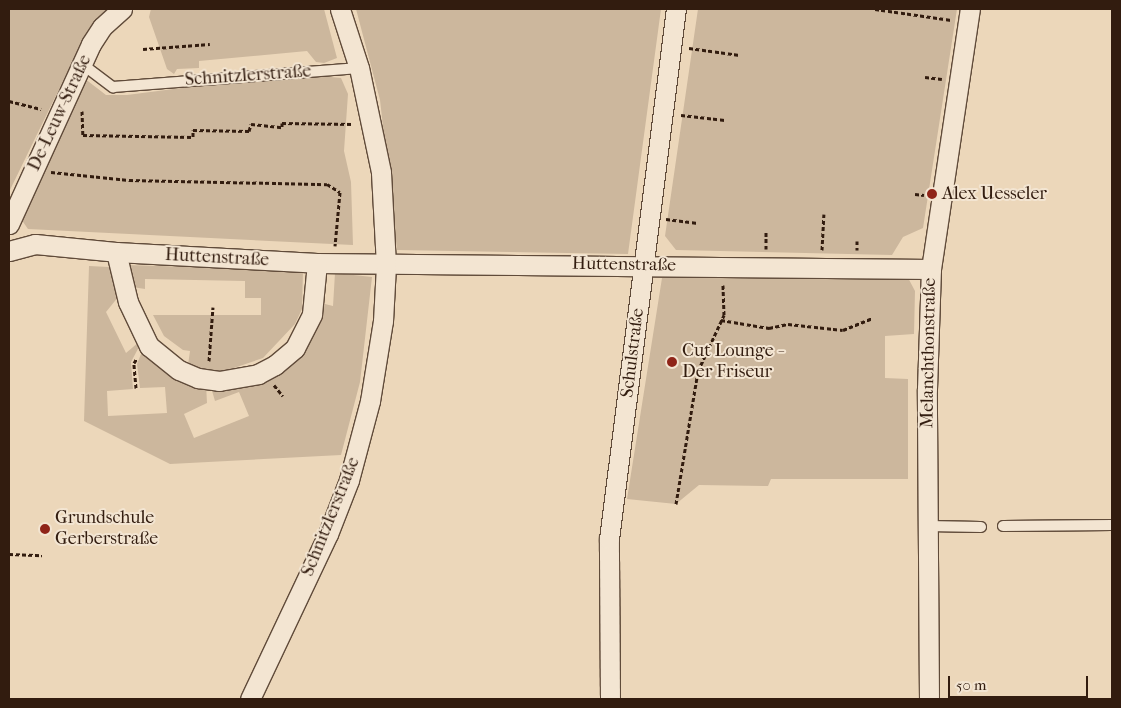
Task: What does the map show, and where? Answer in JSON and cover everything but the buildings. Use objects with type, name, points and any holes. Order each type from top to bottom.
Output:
[{"type":"street","name":"De-Leuw-Straße","points":[[9,224],[82,64],[102,27],[122,9]]},
{"type":"street","points":[[340,9],[359,68]]},
{"type":"street","name":"Schulstraße","points":[[610,699],[609,539],[676,9]]},
{"type":"street","name":"Melanchthonstraße","points":[[929,699],[927,389],[931,269],[970,9]]},
{"type":"street","name":"Schnitzlerstraße","points":[[250,699],[349,480],[370,401],[383,321],[386,265],[381,172],[359,68]]},
{"type":"street","name":"Huttenstraße","points":[[9,251],[36,244],[116,252],[386,265],[644,265],[931,269]]},
{"type":"street","points":[[116,252],[128,302],[146,342],[162,359],[179,370],[207,380],[240,379],[285,358],[295,348],[312,314],[326,263]]},
{"type":"lane","name":"Schnitzlerstraße","points":[[82,64],[113,86],[359,68]]},
{"type":"lane","points":[[1003,526],[1112,525]]},
{"type":"lane","points":[[928,526],[981,527]]},
{"type":"path","points":[[874,9],[936,18]]},
{"type":"path","points":[[143,49],[210,44]]},
{"type":"path","points":[[671,46],[740,55]]},
{"type":"path","points":[[9,101],[59,114]]},
{"type":"path","points":[[82,106],[84,136],[194,137],[193,130],[249,131],[251,124],[282,127],[282,123],[371,125]]},
{"type":"path","points":[[662,113],[725,120]]},
{"type":"path","points":[[33,170],[129,180],[327,184],[340,192],[341,200],[326,263]]},
{"type":"path","points":[[820,268],[824,214]]},
{"type":"path","points":[[649,217],[698,224]]},
{"type":"path","points":[[676,504],[698,371],[721,320],[722,267]]},
{"type":"path","points":[[207,380],[213,307]]},
{"type":"path","points":[[721,320],[769,328],[788,324],[843,330],[872,318]]},
{"type":"path","points":[[136,388],[134,363],[146,342]]},
{"type":"path","points":[[9,554],[42,555]]},
{"type":"shaded area","points":[[9,9],[109,9],[80,46],[9,192]]},
{"type":"shaded area","points":[[151,9],[324,9],[337,58],[324,63],[316,62],[307,51],[199,61],[199,68],[177,69],[174,74],[167,69],[149,17]]},
{"type":"shaded area","points":[[356,9],[661,9],[628,254],[397,250],[380,100]]},
{"type":"shaded area","points":[[698,9],[957,9],[923,228],[903,237],[892,255],[676,250],[665,236]]},
{"type":"shaded area","points":[[80,75],[106,95],[127,95],[212,84],[321,76],[341,78],[348,94],[344,151],[351,182],[353,245],[28,229],[21,219]]},
{"type":"shaded area","points":[[125,265],[303,270],[302,309],[295,324],[263,358],[216,374],[188,365],[190,351],[183,350],[164,336],[153,315],[261,315],[261,298],[245,298],[245,281],[145,279],[145,289],[126,286]]},
{"type":"shaded area","points":[[89,266],[109,267],[119,296],[106,312],[126,353],[139,342],[140,345],[131,362],[133,389],[107,391],[108,416],[167,413],[165,387],[140,388],[137,364],[143,349],[206,384],[207,403],[184,414],[194,438],[249,416],[239,392],[215,401],[210,384],[260,379],[321,303],[333,306],[335,273],[372,277],[360,382],[341,455],[170,464],[84,421]]},
{"type":"shaded area","points":[[906,274],[915,291],[914,334],[885,336],[885,378],[908,379],[908,479],[771,479],[768,486],[699,485],[676,504],[627,499],[662,278]]},
{"type":"place","name":"Alex Uesseler","points":[[932,194]]},
{"type":"place","name":"Cut Lounge - Der Friseur","points":[[672,362]]},
{"type":"place","name":"Grundschule Gerberstraße","points":[[45,529]]}]
